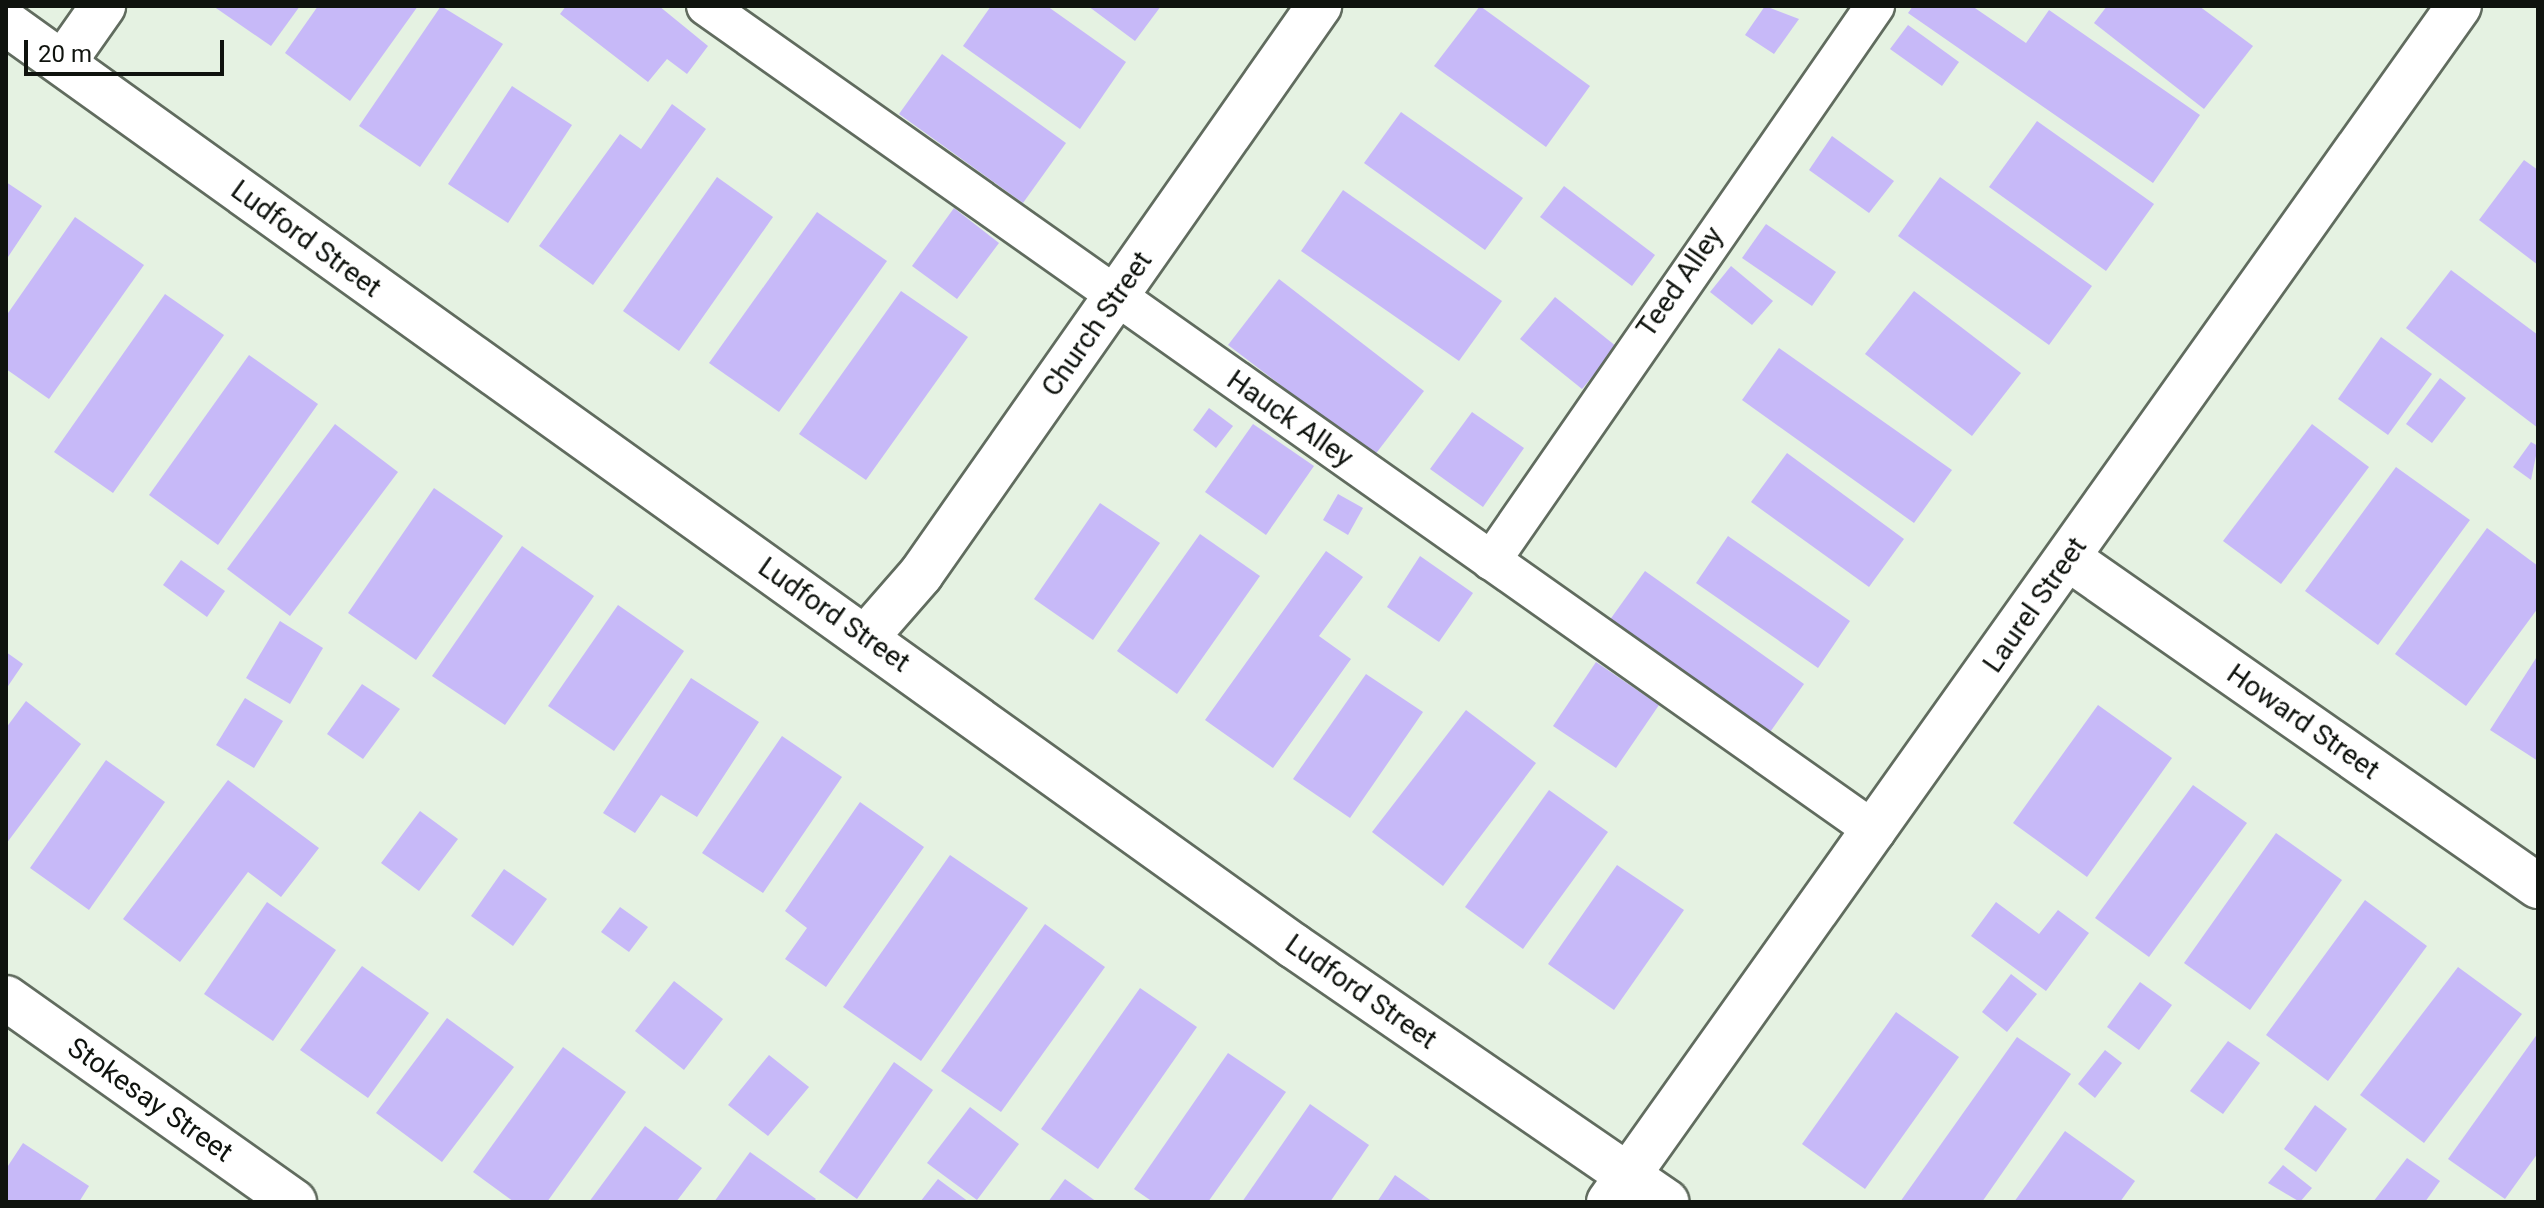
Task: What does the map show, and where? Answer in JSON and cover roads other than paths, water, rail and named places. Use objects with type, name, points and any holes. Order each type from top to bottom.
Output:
[{"type":"street","points":[[63,63],[103,6]]},
{"type":"street","name":"Church Street","points":[[867,636],[921,574],[1319,6]]},
{"type":"street","name":"Laurel Street","points":[[1619,1189],[1876,832],[2459,6]]},
{"type":"street","name":"Ludford Street","points":[[6,23],[867,636],[1619,1189],[1666,1202]]},
{"type":"street","name":"Howard Street","points":[[2068,558],[2538,886]]},
{"type":"street","name":"Stokesay Street","points":[[6,998],[294,1202]]},
{"type":"lane","name":"Teed Alley","points":[[1491,561],[1875,6]]},
{"type":"lane","name":"Hauck Alley","points":[[715,9],[1876,832]]}]
